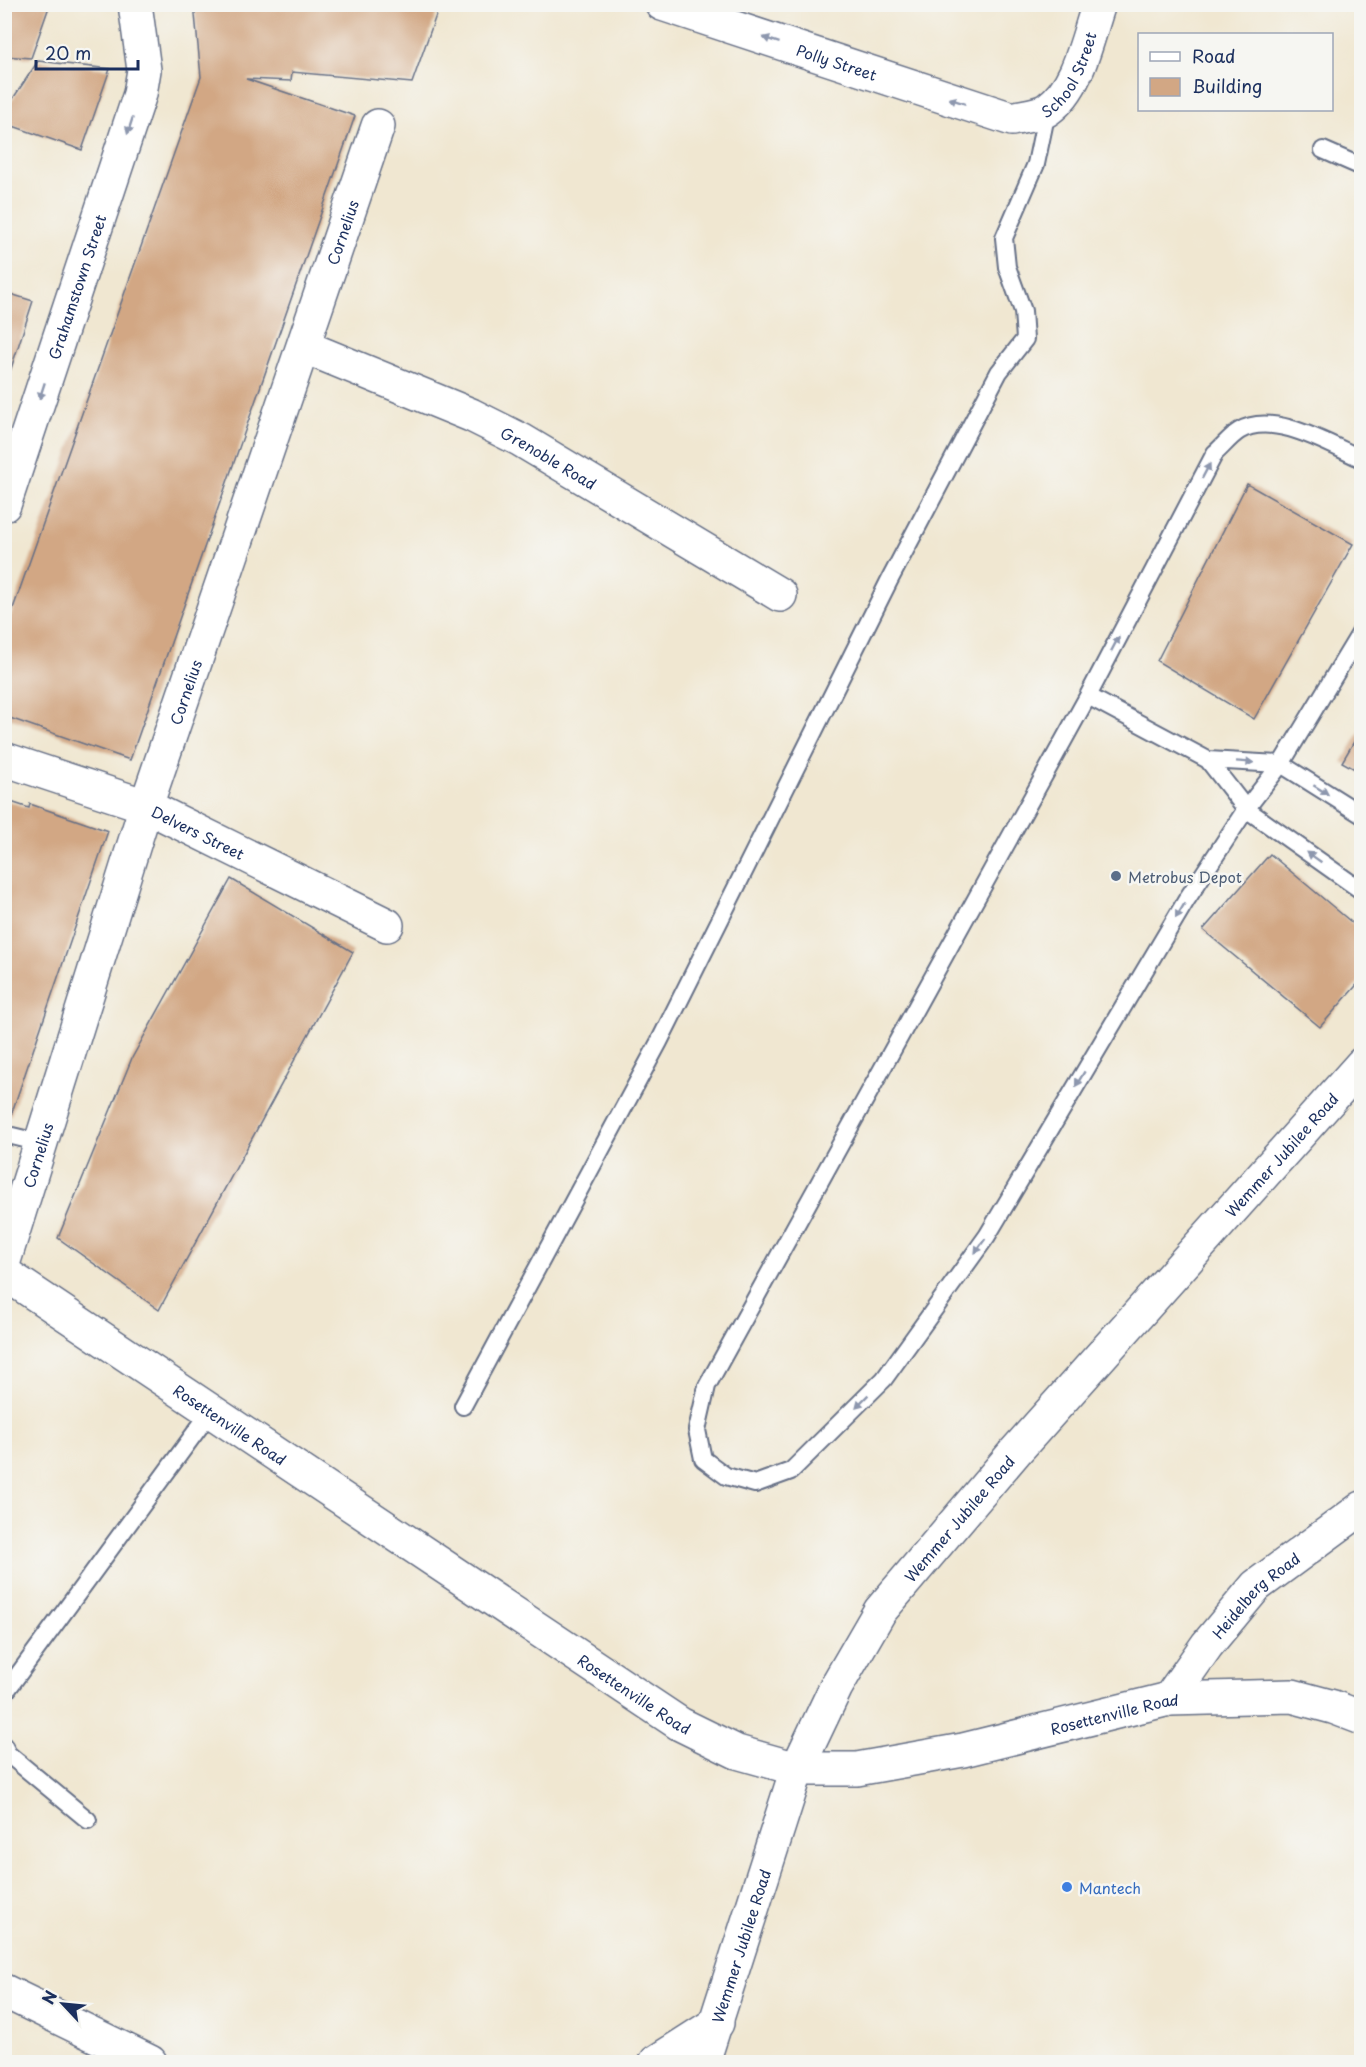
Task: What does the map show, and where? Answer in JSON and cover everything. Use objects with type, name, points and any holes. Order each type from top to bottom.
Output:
[{"type":"street","name":"Grahamstown Street","points":[[4,505],[140,94],[144,70],[135,4]]},
{"type":"street","name":"Polly Street","points":[[662,4],[1012,119]]},
{"type":"street","name":"School Street","points":[[1012,119],[1047,111],[1073,77],[1098,4]]},
{"type":"street","name":"Cornelius","points":[[4,1262],[146,806],[378,126]]},
{"type":"street","name":"Grenoble Road","points":[[304,347],[471,415],[520,440],[780,595]]},
{"type":"street","name":"Delvers Street","points":[[4,759],[146,806],[387,925]]},
{"type":"street","name":"Wemmer Jubilee Road","points":[[703,2062],[797,1768],[841,1677],[880,1611],[908,1575],[1362,1064]]},
{"type":"street","name":"Rosettenville Road","points":[[4,1273],[680,1724],[736,1752],[797,1768],[856,1769],[963,1750],[1169,1699],[1292,1696],[1334,1707],[1362,1718]]},
{"type":"street","name":"Heidelberg Road","points":[[1169,1699],[1207,1645],[1256,1586],[1362,1508]]},
{"type":"street","points":[[4,1991],[150,2062]]},
{"type":"street","points":[[656,2062],[717,2023]]},
{"type":"lane","points":[[463,1406],[659,1042],[890,581],[999,372],[1024,339],[1023,312],[1007,267],[1004,238],[1036,164],[1047,111]]},
{"type":"lane","points":[[1323,150],[1362,167]]},
{"type":"lane","points":[[1362,459],[1293,429],[1262,424],[1240,430],[1215,453],[1088,696],[707,1386],[697,1430],[703,1460],[726,1476],[755,1484],[791,1471],[884,1379],[987,1236],[1187,899],[1246,809],[1281,765],[1362,630]]},
{"type":"lane","points":[[1088,696],[1208,760],[1246,809],[1362,891]]},
{"type":"lane","points":[[1208,760],[1281,765],[1362,814]]},
{"type":"lane","points":[[4,1134],[41,1143]]},
{"type":"lane","points":[[4,1694],[211,1411]]},
{"type":"lane","points":[[4,1746],[16,1761],[88,1820]]},
{"type":"building","points":[[4,4],[50,4],[31,58],[4,56]]},
{"type":"building","points":[[194,4],[440,4],[412,83],[292,72],[291,81],[246,79],[355,116],[130,760],[4,716],[4,634],[201,77]]},
{"type":"building","points":[[38,61],[110,69],[82,150],[4,123],[4,112]]},
{"type":"building","points":[[4,292],[33,301],[5,387],[4,387]]},
{"type":"building","points":[[1247,484],[1353,544],[1254,719],[1157,661]]},
{"type":"building","points":[[1362,728],[1362,773],[1342,762]]},
{"type":"building","points":[[5,800],[29,808],[30,804],[108,831],[11,1115],[5,1113]]},
{"type":"building","points":[[1270,854],[1362,931],[1362,979],[1320,1027],[1203,930]]},
{"type":"building","points":[[231,879],[353,952],[159,1310],[58,1238],[132,1058]]},
{"type":"place","name":"Metrobus Depot","points":[[1116,876]]},
{"type":"place","name":"Mantech","points":[[1067,1887]]}]
